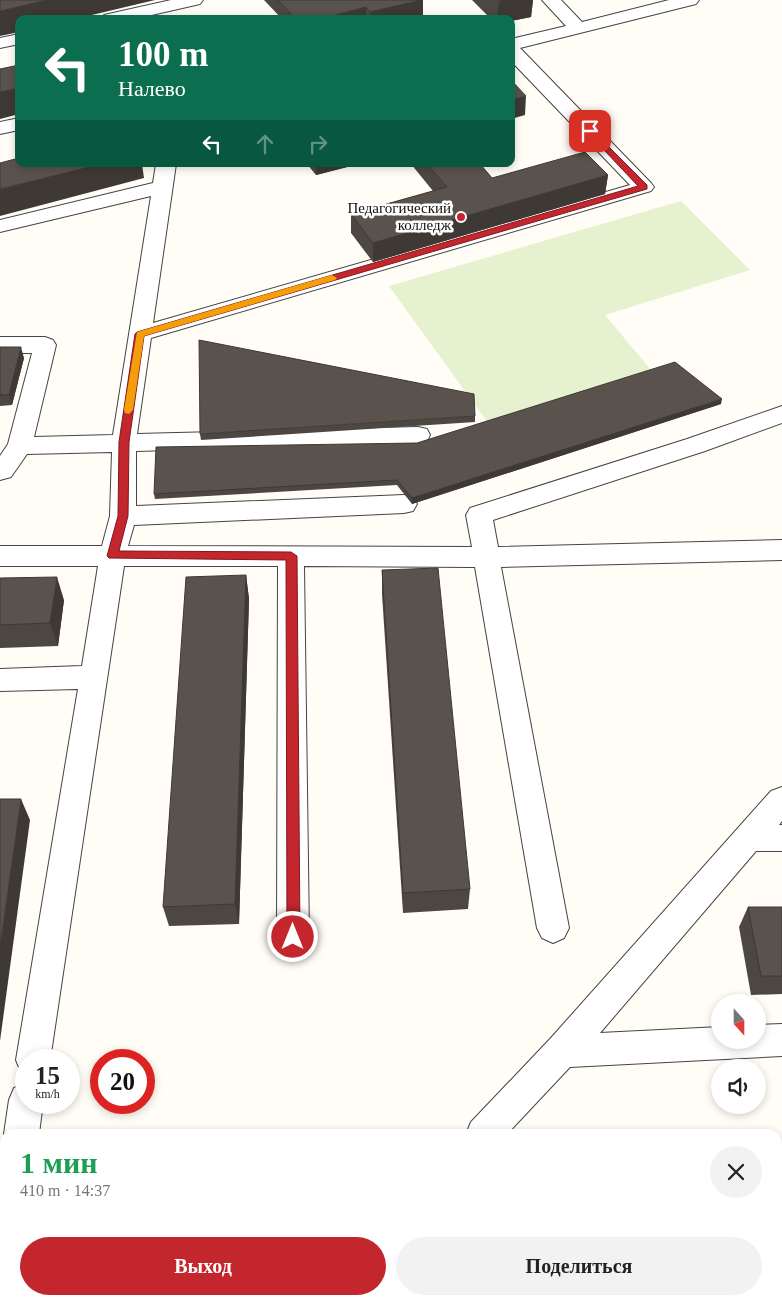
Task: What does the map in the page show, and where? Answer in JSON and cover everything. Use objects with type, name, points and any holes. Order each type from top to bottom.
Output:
[{"type":"street","points":[[128,15],[194,0],[191,15]]},
{"type":"street","points":[[551,0],[578,28]]},
{"type":"street","points":[[515,44],[690,0]]},
{"type":"street","points":[[0,43],[15,40]]},
{"type":"street","points":[[140,334],[644,187],[515,54]]},
{"type":"street","points":[[0,128],[15,125]]},
{"type":"street","points":[[0,226],[164,175],[124,442],[123,516],[113,556],[35,1049]]},
{"type":"street","points":[[0,345],[45,345],[20,446],[2,471],[0,471]]},
{"type":"street","points":[[553,928],[479,514],[696,444],[782,414]]},
{"type":"street","points":[[20,446],[418,435]]},
{"type":"street","points":[[123,516],[404,504]]},
{"type":"street","points":[[0,556],[488,557],[782,550]]},
{"type":"street","points":[[291,556],[293,937]]},
{"type":"street","points":[[0,680],[94,677]]},
{"type":"street","points":[[488,1129],[562,1051],[782,800]]},
{"type":"street","points":[[748,838],[782,838]]},
{"type":"street","points":[[562,1051],[782,1040]]},
{"type":"street","points":[[22,1129],[24,1114]]},
{"type":"green space","points":[[681,201],[750,270],[605,315],[651,370],[488,423],[389,286]]},
{"type":"building","points":[[0,0],[47,0],[0,11]]},
{"type":"building","points":[[278,0],[422,0],[370,12],[366,7],[336,15],[292,15]]},
{"type":"building","points":[[15,66],[15,89],[0,92],[0,69]]},
{"type":"building","points":[[515,84],[526,96],[515,99]]},
{"type":"building","points":[[585,152],[608,175],[373,243],[351,214],[447,187],[430,167],[483,167],[492,178]]},
{"type":"building","points":[[15,159],[15,167],[89,167],[0,189],[0,163]]},
{"type":"building","points":[[199,340],[474,394],[475,416],[200,434]]},
{"type":"building","points":[[0,347],[21,347],[9,395],[0,395]]},
{"type":"building","points":[[675,362],[722,399],[412,498],[397,480],[154,494],[156,447],[417,443]]},
{"type":"building","points":[[438,568],[470,889],[403,893],[382,570]]},
{"type":"building","points":[[246,575],[235,904],[163,907],[186,577]]},
{"type":"building","points":[[57,577],[50,623],[0,625],[0,578]]},
{"type":"building","points":[[0,799],[21,799],[0,947]]},
{"type":"building","points":[[748,907],[782,907],[782,976],[761,976]]},
{"type":"slow traffic","points":[[129,410],[140,334],[332,278]]},
{"type":"place","name":"Педагогический колледж","points":[[461,217]]},
{"type":"route","points":[[293,937],[291,556],[113,556],[123,516],[124,442],[140,334],[644,187],[590,131]]}]
